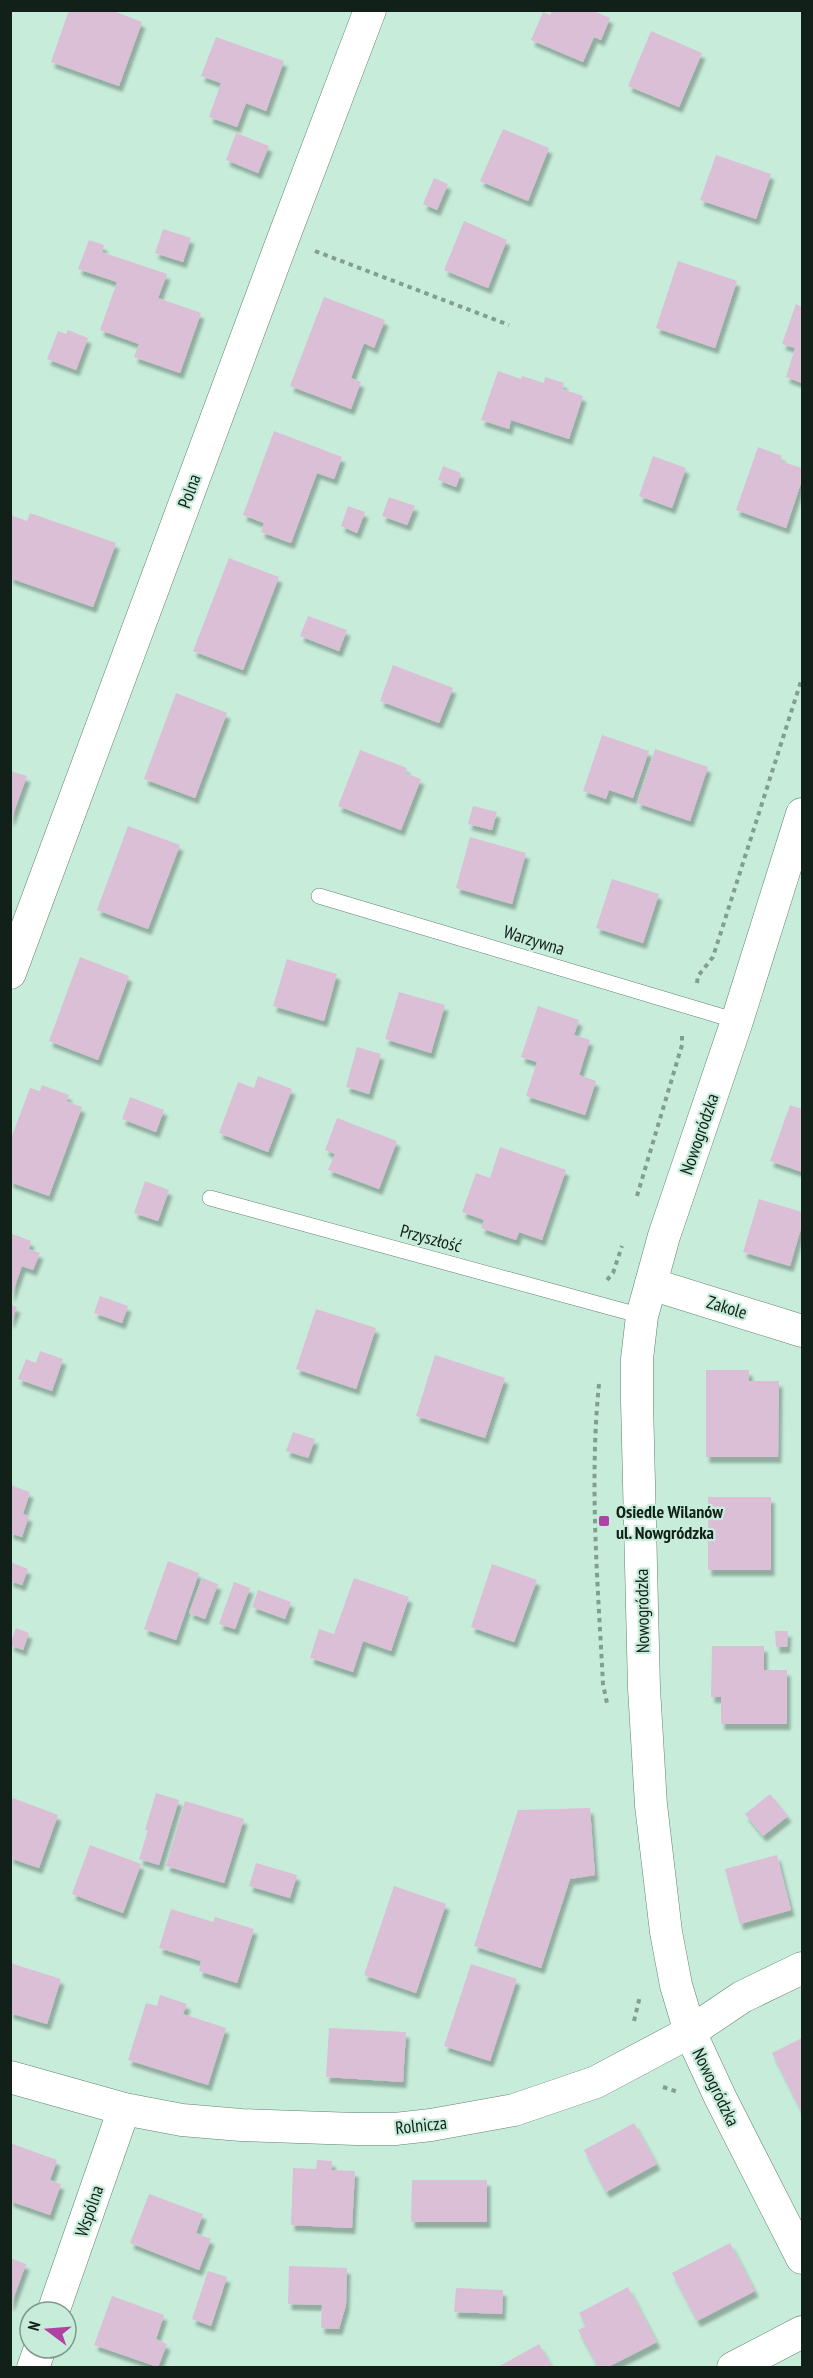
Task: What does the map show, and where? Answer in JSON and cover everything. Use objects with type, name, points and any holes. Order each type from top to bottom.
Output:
[{"type":"street","name":"Polna","points":[[10,973],[370,10]]},
{"type":"street","name":"Nowogródzka","points":[[802,814],[737,1021],[664,1236],[642,1316],[637,1359],[644,1688],[651,1805],[666,1932],[676,1985],[690,2032],[720,2097],[802,2258]]},
{"type":"street","name":"Zakole","points":[[651,1284],[802,1331]]},
{"type":"street","name":"Rolnicza","points":[[10,2077],[124,2109],[182,2120],[241,2125],[395,2129],[431,2125],[483,2117],[541,2103],[596,2082],[690,2032],[742,1997],[802,1968]]},
{"type":"street","name":"Wspólna","points":[[57,2300],[124,2109]]},
{"type":"street","points":[[733,2367],[802,2332]]},
{"type":"lane","name":"Warzywna","points":[[319,896],[737,1021]]},
{"type":"lane","name":"Przyszłość","points":[[210,1198],[642,1316]]},
{"type":"path","points":[[283,239],[509,325]]},
{"type":"path","points":[[636,1202],[682,1045],[682,1035],[698,976],[713,957],[802,678]]},
{"type":"path","points":[[607,1280],[613,1273],[622,1244]]},
{"type":"path","points":[[655,2085],[685,2097]]},
{"type":"building","points":[[69,10],[111,10],[142,22],[119,86],[51,62]]},
{"type":"building","points":[[552,10],[591,10],[610,18],[601,40],[594,37],[583,62],[531,40],[543,12],[550,15]]},
{"type":"building","points":[[651,31],[702,53],[679,107],[628,86]]},
{"type":"building","points":[[216,37],[284,61],[266,111],[246,103],[237,127],[209,117],[221,83],[201,76]]},
{"type":"building","points":[[503,129],[549,148],[528,201],[480,181]]},
{"type":"building","points":[[236,133],[269,146],[258,173],[226,160]]},
{"type":"building","points":[[716,155],[771,174],[756,219],[700,200]]},
{"type":"building","points":[[434,178],[448,184],[437,210],[423,204]]},
{"type":"building","points":[[464,221],[507,240],[488,288],[444,270]]},
{"type":"building","points":[[163,229],[191,238],[183,262],[155,253]]},
{"type":"building","points":[[89,240],[104,245],[102,252],[167,274],[158,298],[201,313],[180,373],[134,357],[139,344],[100,330],[117,282],[78,269]]},
{"type":"building","points":[[678,261],[737,281],[715,348],[656,328]]},
{"type":"building","points":[[324,297],[385,320],[374,348],[364,343],[351,378],[361,382],[351,409],[290,386]]},
{"type":"building","points":[[796,304],[802,307],[802,383],[786,377],[795,348],[782,344]]},
{"type":"building","points":[[68,330],[88,338],[76,370],[47,359],[58,331],[66,334]]},
{"type":"building","points":[[498,371],[521,379],[522,376],[544,383],[545,377],[564,383],[562,389],[583,396],[569,439],[511,420],[509,429],[481,420]]},
{"type":"building","points":[[274,431],[342,457],[334,479],[317,473],[291,543],[261,532],[264,523],[243,515]]},
{"type":"building","points":[[758,447],[782,456],[780,461],[802,468],[802,480],[786,528],[736,510]]},
{"type":"building","points":[[653,456],[686,468],[672,508],[639,496]]},
{"type":"building","points":[[443,466],[461,473],[456,487],[438,480]]},
{"type":"building","points":[[389,497],[415,506],[407,525],[382,516]]},
{"type":"building","points":[[348,506],[365,512],[357,533],[341,526]]},
{"type":"building","points":[[30,513],[116,543],[93,607],[10,578],[10,515],[27,521]]},
{"type":"building","points":[[229,558],[279,577],[243,670],[193,651]]},
{"type":"building","points":[[308,616],[347,630],[339,651],[300,636]]},
{"type":"building","points":[[393,665],[453,688],[439,723],[380,701]]},
{"type":"building","points":[[176,693],[227,713],[195,798],[144,779]]},
{"type":"building","points":[[602,735],[649,751],[633,798],[609,790],[606,799],[583,791]]},
{"type":"building","points":[[655,749],[708,767],[690,821],[637,803]]},
{"type":"building","points":[[360,750],[407,768],[405,773],[421,779],[401,830],[338,806]]},
{"type":"building","points":[[10,771],[27,776],[11,820],[10,820]]},
{"type":"building","points":[[473,806],[497,812],[492,830],[468,824]]},
{"type":"building","points":[[128,826],[180,845],[148,929],[97,910]]},
{"type":"building","points":[[470,837],[526,853],[512,904],[456,888]]},
{"type":"building","points":[[612,879],[659,894],[643,943],[596,928]]},
{"type":"building","points":[[80,957],[129,976],[98,1060],[49,1041]]},
{"type":"building","points":[[287,959],[337,974],[324,1021],[273,1006]]},
{"type":"building","points":[[399,992],[445,1005],[431,1053],[385,1039]]},
{"type":"building","points":[[538,1006],[579,1020],[574,1035],[590,1040],[579,1075],[596,1081],[585,1115],[526,1096],[537,1062],[521,1057]]},
{"type":"building","points":[[357,1047],[381,1054],[369,1094],[346,1087]]},
{"type":"building","points":[[258,1076],[292,1089],[268,1152],[219,1133],[238,1082],[254,1088]]},
{"type":"building","points":[[42,1085],[69,1095],[66,1101],[82,1107],[49,1196],[10,1182],[10,1141],[30,1088],[40,1091]]},
{"type":"building","points":[[130,1097],[164,1110],[156,1132],[122,1119]]},
{"type":"building","points":[[790,1105],[802,1109],[802,1172],[770,1161]]},
{"type":"building","points":[[337,1118],[397,1141],[379,1189],[328,1170],[335,1154],[325,1150]]},
{"type":"building","points":[[500,1147],[566,1170],[542,1240],[519,1232],[516,1240],[481,1228],[484,1220],[462,1212],[476,1173],[490,1178]]},
{"type":"building","points":[[145,1181],[169,1190],[158,1221],[134,1213]]},
{"type":"building","points":[[759,1199],[802,1212],[802,1225],[790,1266],[743,1252]]},
{"type":"building","points":[[10,1233],[31,1241],[29,1249],[40,1253],[33,1270],[22,1266],[11,1297]]},
{"type":"building","points":[[100,1296],[128,1306],[122,1323],[94,1313]]},
{"type":"building","points":[[10,1304],[17,1307],[11,1322],[10,1322]]},
{"type":"building","points":[[316,1309],[376,1328],[356,1389],[296,1369]]},
{"type":"building","points":[[40,1351],[63,1359],[52,1391],[18,1379],[26,1359],[36,1363]]},
{"type":"building","points":[[435,1355],[505,1378],[485,1438],[416,1416]]},
{"type":"building","points":[[706,1370],[749,1370],[749,1381],[779,1381],[778,1457],[706,1457]]},
{"type":"building","points":[[293,1432],[315,1439],[308,1458],[286,1451]]},
{"type":"building","points":[[10,1485],[30,1492],[23,1514],[29,1516],[22,1537],[10,1533]]},
{"type":"building","points":[[708,1497],[771,1497],[771,1570],[708,1570]]},
{"type":"building","points":[[168,1561],[199,1573],[176,1640],[144,1629]]},
{"type":"building","points":[[10,1562],[28,1569],[22,1585],[10,1581]]},
{"type":"building","points":[[492,1564],[537,1580],[514,1642],[471,1627]]},
{"type":"building","points":[[202,1578],[218,1584],[205,1619],[189,1613]]},
{"type":"building","points":[[354,1578],[409,1597],[391,1651],[363,1641],[353,1672],[310,1658],[319,1629],[334,1634]]},
{"type":"building","points":[[234,1582],[250,1588],[235,1629],[219,1624]]},
{"type":"building","points":[[258,1590],[291,1602],[285,1619],[252,1607]]},
{"type":"building","points":[[16,1628],[29,1633],[23,1650],[10,1645]]},
{"type":"building","points":[[775,1631],[788,1631],[787,1647],[776,1647]]},
{"type":"building","points":[[712,1646],[764,1646],[764,1670],[787,1670],[787,1724],[721,1724],[721,1697],[711,1697]]},
{"type":"building","points":[[156,1793],[179,1800],[159,1865],[139,1859]]},
{"type":"building","points":[[770,1794],[788,1816],[763,1836],[745,1814]]},
{"type":"building","points":[[13,1798],[58,1815],[39,1868],[10,1858],[10,1805]]},
{"type":"building","points":[[185,1801],[244,1819],[224,1883],[166,1866]]},
{"type":"building","points":[[590,1808],[595,1875],[570,1879],[541,1968],[474,1946],[518,1810]]},
{"type":"building","points":[[90,1845],[141,1864],[123,1913],[72,1894]]},
{"type":"building","points":[[777,1855],[791,1910],[740,1924],[725,1869]]},
{"type":"building","points":[[256,1863],[297,1875],[290,1898],[249,1886]]},
{"type":"building","points":[[394,1886],[446,1904],[416,1993],[364,1975]]},
{"type":"building","points":[[171,1909],[213,1922],[215,1917],[254,1929],[237,1983],[199,1971],[201,1961],[159,1948]]},
{"type":"building","points":[[10,1963],[61,1979],[47,2024],[10,2013]]},
{"type":"building","points":[[471,1964],[517,1979],[490,2061],[444,2046]]},
{"type":"building","points":[[160,1995],[187,2004],[183,2014],[226,2028],[208,2085],[128,2060],[146,2003],[157,2006]]},
{"type":"building","points":[[329,2028],[406,2032],[403,2082],[326,2077]]},
{"type":"building","points":[[802,2038],[802,2110],[801,2111],[772,2053]]},
{"type":"building","points":[[634,2123],[657,2164],[606,2192],[584,2150]]},
{"type":"building","points":[[10,2143],[57,2160],[50,2180],[61,2184],[50,2215],[10,2201]]},
{"type":"building","points":[[317,2160],[332,2161],[332,2170],[355,2171],[352,2228],[291,2225],[293,2168],[316,2169]]},
{"type":"building","points":[[412,2180],[487,2180],[487,2222],[411,2222]]},
{"type":"building","points":[[149,2194],[203,2214],[196,2233],[211,2239],[199,2270],[130,2243]]},
{"type":"building","points":[[730,2243],[755,2291],[697,2321],[672,2273]]},
{"type":"building","points":[[10,2258],[26,2264],[11,2305],[10,2305]]},
{"type":"building","points":[[289,2266],[347,2268],[346,2305],[339,2329],[321,2328],[322,2305],[288,2304]]},
{"type":"building","points":[[208,2271],[227,2277],[211,2326],[192,2319]]},
{"type":"building","points":[[628,2287],[657,2342],[608,2367],[598,2367],[578,2330],[586,2326],[579,2313]]},
{"type":"building","points":[[456,2288],[503,2290],[502,2314],[454,2312]]},
{"type":"building","points":[[112,2296],[164,2315],[156,2339],[167,2344],[158,2367],[94,2345]]},
{"type":"building","points":[[539,2344],[552,2367],[498,2367]]},
{"type":"place","name":"Osiedle Wilanów ul. Nowgródzka","points":[[604,1521]]}]
